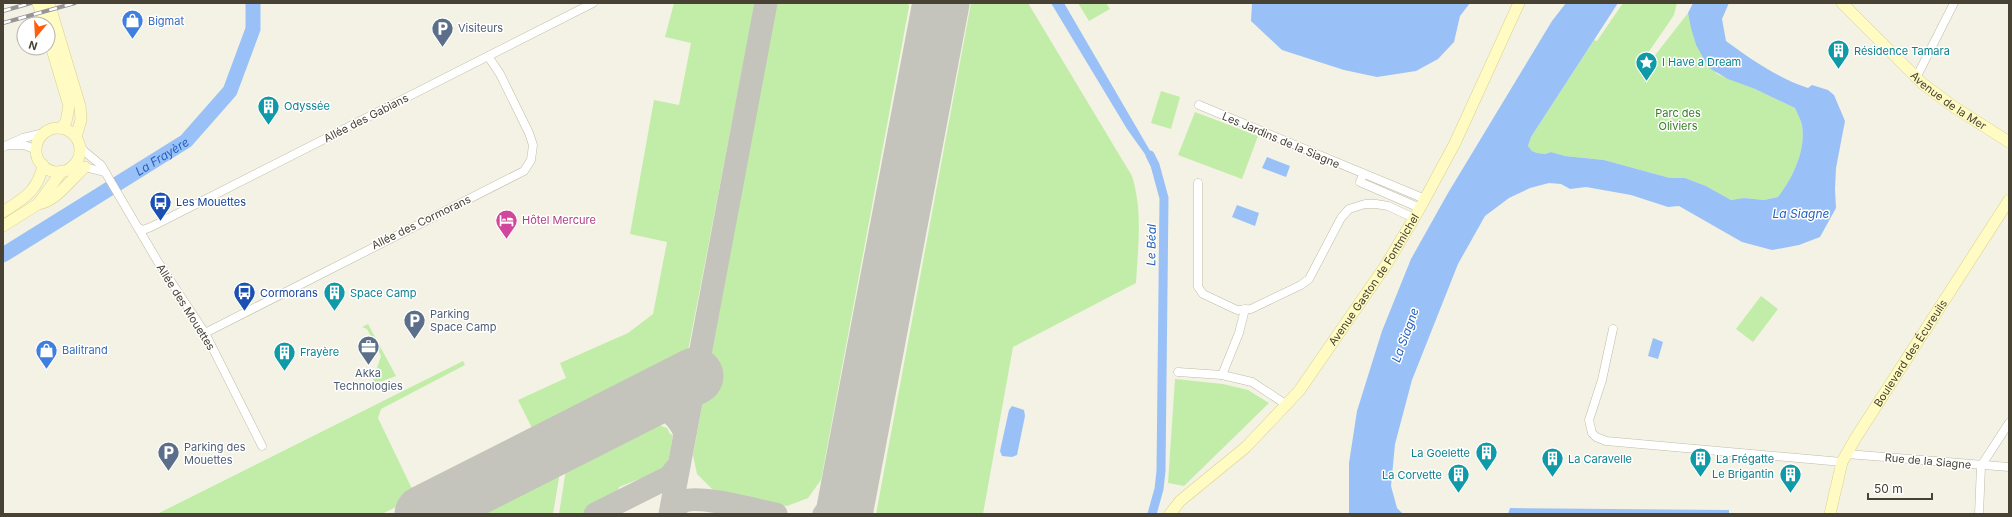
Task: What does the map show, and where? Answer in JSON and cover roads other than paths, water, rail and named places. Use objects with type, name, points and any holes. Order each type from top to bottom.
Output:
[{"type":"main road","points":[[38,3],[42,16]]},
{"type":"main road","points":[[3,226],[38,204],[66,170],[78,160],[80,149],[78,140],[81,120],[80,106],[49,3]]},
{"type":"main road","name":"Avenue Gaston de Fontmichel","points":[[1170,514],[1180,501],[1246,447],[1287,405],[1309,378],[1386,265],[1420,208],[1472,109],[1519,3]]},
{"type":"main road","name":"Avenue de la Mer","points":[[1842,3],[1916,78],[1954,107],[2009,142]]},
{"type":"main road","points":[[54,56],[69,106],[66,122],[61,128]]},
{"type":"main road","points":[[66,170],[55,171],[43,165],[37,156],[40,138],[49,130],[61,128],[72,133],[78,140]]},
{"type":"main road","points":[[3,212],[27,196],[37,185],[43,165]]},
{"type":"main road","points":[[38,204],[46,203],[58,194],[85,167]]},
{"type":"main road","name":"Boulevard des Écureuils","points":[[1830,514],[1844,458],[2009,200]]},
{"type":"street","name":"Allée des Gabians","points":[[139,228],[143,230],[151,227],[593,3]]},
{"type":"street","points":[[1916,78],[1954,3]]},
{"type":"street","name":"Allée des Cormorans","points":[[205,333],[524,171],[530,160],[532,145],[529,133],[500,74],[488,56]]},
{"type":"street","name":"Les Jardins de la Siagne","points":[[1199,105],[1363,175],[1360,182],[1420,208]]},
{"type":"street","points":[[5,146],[23,138],[44,133]]},
{"type":"street","name":"Allée des Mouettes","points":[[78,140],[84,151],[101,165],[158,262],[205,333],[262,446]]},
{"type":"street","points":[[5,146],[24,145],[37,150]]},
{"type":"street","points":[[66,170],[85,167],[106,175]]},
{"type":"street","points":[[1198,184],[1198,287],[1203,294],[1237,310],[1251,309],[1306,282],[1341,218],[1349,209],[1365,204],[1420,208]]},
{"type":"street","points":[[1222,375],[1239,333],[1245,310]]},
{"type":"street","name":"Rue de la Siagne","points":[[1613,329],[1602,380],[1589,420],[1592,433],[1596,437],[1606,441],[1844,458],[2009,467]]},
{"type":"street","points":[[1178,372],[1222,375],[1252,382],[1287,405]]},
{"type":"street","points":[[1979,514],[1981,466],[2009,423]]},
{"type":"water","points":[[1051,3],[1064,3],[1156,161],[1155,165],[1152,164],[1127,129]]},
{"type":"water","points":[[1252,3],[1470,3],[1460,16],[1454,42],[1438,59],[1416,71],[1377,77],[1344,70],[1282,50],[1251,21]]},
{"type":"water","name":"La Siagne","points":[[1566,3],[1618,3],[1531,137],[1528,146],[1532,151],[1545,154],[1551,152],[1565,156],[1604,160],[1670,178],[1685,178],[1706,186],[1731,200],[1744,198],[1764,200],[1778,197],[1789,181],[1797,163],[1802,144],[1802,125],[1795,108],[1755,89],[1728,79],[1709,68],[1696,45],[1691,28],[1688,13],[1693,3],[1729,3],[1722,19],[1726,41],[1755,62],[1786,79],[1808,88],[1812,85],[1828,90],[1834,95],[1845,121],[1836,168],[1836,208],[1820,237],[1799,245],[1772,250],[1742,242],[1679,206],[1668,207],[1631,195],[1586,187],[1570,189],[1561,184],[1549,183],[1530,188],[1509,198],[1485,216],[1458,264],[1412,380],[1395,444],[1391,486],[1397,508],[1403,514],[1349,514],[1349,463],[1357,411],[1382,331],[1411,259],[1448,193],[1552,21]]},
{"type":"water","points":[[1267,157],[1290,166],[1286,177],[1262,168]]},
{"type":"water","points":[[1237,205],[1259,213],[1255,226],[1232,217]]},
{"type":"water","points":[[1653,338],[1663,342],[1658,359],[1648,356]]},
{"type":"water","points":[[1012,406],[1024,410],[1025,416],[1017,455],[1012,457],[1002,456],[1000,451],[1009,410]]},
{"type":"water","points":[[1510,508],[1729,510],[1729,514],[1508,514]]},
{"type":"waterway","name":"La Frayère","points":[[3,255],[186,141],[230,91],[253,29],[253,3]]},
{"type":"waterway","name":"Le Béal","points":[[1150,155],[1155,165],[1164,198],[1161,471],[1159,489],[1152,514]]},
{"type":"railway","points":[[3,11],[31,3]]},
{"type":"railway","points":[[3,23],[75,3]]},
{"type":"place","name":"Bigmat","points":[[132,40]]},
{"type":"place","name":"Visiteurs","points":[[443,48]]},
{"type":"place","name":"Résidence Tamara","points":[[1839,70]]},
{"type":"place","name":"I Have a Dream","points":[[1647,82]]},
{"type":"place","name":"Odyssée","points":[[268,126]]},
{"type":"place","name":"Les Mouettes","points":[[161,222]]},
{"type":"place","name":"Hôtel Mercure","points":[[506,240]]},
{"type":"place","name":"Cormorans","points":[[244,312]]},
{"type":"place","name":"Space Camp","points":[[335,312]]},
{"type":"place","name":"Parking Space Camp","points":[[415,340]]},
{"type":"place","name":"Akka Technologies","points":[[368,366]]},
{"type":"place","name":"Balitrand","points":[[47,370]]},
{"type":"place","name":"Frayère","points":[[285,372]]},
{"type":"place","name":"Parking des Mouettes","points":[[169,472]]},
{"type":"place","name":"La Goelette","points":[[1486,472]]},
{"type":"place","name":"La Caravelle","points":[[1552,478]]},
{"type":"place","name":"La Frégatte","points":[[1700,478]]},
{"type":"place","name":"La Corvette","points":[[1458,494]]},
{"type":"place","name":"Le Brigantin","points":[[1790,494]]},
{"type":"park label","name":"Parc des Oliviers","points":[[1678,119]]}]
